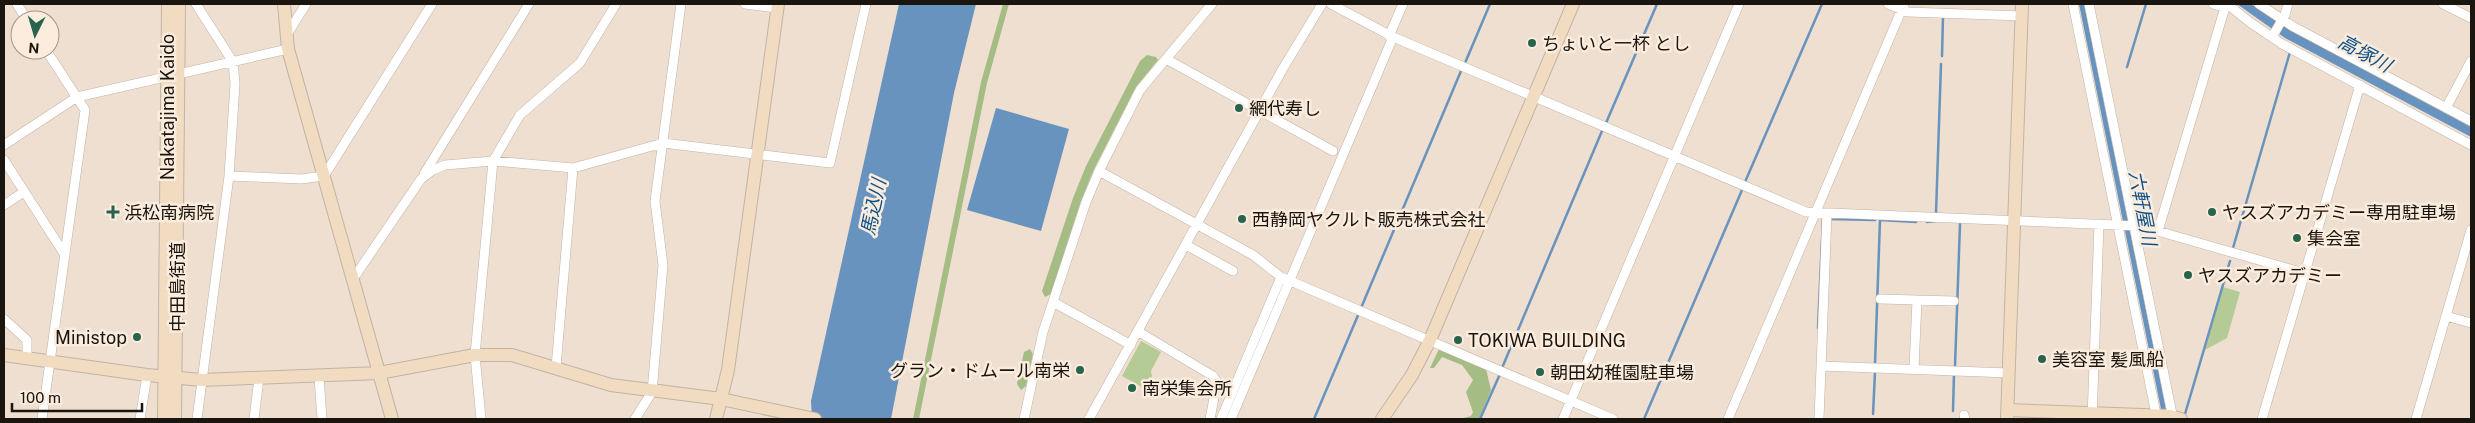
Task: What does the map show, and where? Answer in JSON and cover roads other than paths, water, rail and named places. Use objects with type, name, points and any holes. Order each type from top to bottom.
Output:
[{"type":"street","name":"Nakatajima Kaido","points":[[164,419],[170,378],[173,75],[168,4]]},
{"type":"street","points":[[173,75],[179,4]]},
{"type":"street","points":[[196,4],[233,62],[235,84],[230,176],[197,419]]},
{"type":"street","points":[[284,4],[288,49],[392,419]]},
{"type":"street","points":[[286,36],[306,4]]},
{"type":"street","points":[[324,176],[432,4]]},
{"type":"street","points":[[353,279],[421,179],[529,4]]},
{"type":"street","points":[[481,419],[475,355],[492,161],[520,115],[554,88],[580,63],[616,4]]},
{"type":"street","points":[[635,419],[652,392],[663,265],[656,201],[681,4]]},
{"type":"street","points":[[716,419],[728,370],[778,6],[745,4]]},
{"type":"street","points":[[421,179],[433,170],[445,165],[492,161],[573,168],[663,142],[830,164],[866,4]]},
{"type":"street","points":[[1024,419],[1043,332],[1098,171],[1140,90],[1212,4]]},
{"type":"street","points":[[1090,419],[1259,111],[1322,4]]},
{"type":"street","points":[[1331,4],[1391,37],[1806,212],[2133,226],[2158,231],[2304,273]]},
{"type":"street","points":[[1220,419],[1285,279],[1391,37],[1403,4]]},
{"type":"street","points":[[1382,419],[1412,375],[1430,340],[1573,4]]},
{"type":"street","points":[[1563,419],[1739,4]]},
{"type":"street","points":[[1888,4],[1903,7],[1908,12],[2022,10],[2008,415],[2167,417]]},
{"type":"street","points":[[2074,4],[2119,225],[2167,417]]},
{"type":"street","points":[[2089,4],[2133,226],[2167,417]]},
{"type":"street","points":[[2213,4],[2225,5],[2272,36],[2471,145]]},
{"type":"street","points":[[2259,4],[2282,21],[2471,121]]},
{"type":"street","points":[[2272,36],[2282,21],[2288,4]]},
{"type":"street","points":[[2443,4],[2471,18]]},
{"type":"street","points":[[2158,231],[2225,5]]},
{"type":"street","points":[[1728,419],[1903,7]]},
{"type":"street","points":[[4,145],[77,97],[288,49]]},
{"type":"street","points":[[1166,59],[1333,151]]},
{"type":"street","points":[[42,419],[85,110],[53,60]]},
{"type":"street","points":[[2446,108],[2471,61]]},
{"type":"street","points":[[2262,419],[2360,85]]},
{"type":"street","points":[[4,160],[65,255]]},
{"type":"street","points":[[556,367],[573,168]]},
{"type":"street","points":[[1098,171],[1253,255],[1285,279],[1613,419]]},
{"type":"street","points":[[230,176],[302,178],[324,176]]},
{"type":"street","points":[[4,205],[24,192]]},
{"type":"street","points":[[1820,419],[1827,213]]},
{"type":"street","points":[[2092,416],[2099,224]]},
{"type":"street","points":[[2416,419],[2471,230]]},
{"type":"street","points":[[1186,246],[1233,271]]},
{"type":"street","points":[[1231,419],[1285,279]]},
{"type":"street","points":[[1880,299],[1954,301]]},
{"type":"street","points":[[1914,370],[1917,300]]},
{"type":"street","points":[[1053,302],[1131,345]]},
{"type":"street","points":[[2446,316],[2471,323]]},
{"type":"street","points":[[4,319],[27,340],[27,358]]},
{"type":"street","points":[[1139,332],[1213,376],[1217,382],[1210,419]]},
{"type":"street","points":[[4,355],[147,376],[202,380],[319,377],[379,373],[475,355],[512,355],[611,385],[652,392],[721,399],[781,416],[796,415],[815,419]]},
{"type":"street","points":[[1821,366],[2009,373]]},
{"type":"street","points":[[140,419],[147,376]]},
{"type":"street","points":[[319,377],[322,419]]},
{"type":"street","points":[[170,378],[175,419]]},
{"type":"street","points":[[254,419],[259,378]]},
{"type":"water","name":"馬込川","points":[[899,4],[976,4],[954,93],[891,419],[812,419],[811,401]]},
{"type":"water","points":[[2079,4],[2084,4],[2168,419],[2163,419]]},
{"type":"water","points":[[2237,4],[2251,4],[2290,30],[2471,127],[2471,137],[2285,38]]},
{"type":"water","points":[[996,108],[1069,129],[1041,231],[967,210]]},
{"type":"waterway","points":[[1465,63],[1490,4]]},
{"type":"waterway","points":[[1606,123],[1657,4]]},
{"type":"waterway","points":[[1745,182],[1822,4]]},
{"type":"waterway","points":[[2127,67],[2146,4]]},
{"type":"waterway","points":[[1942,56],[1943,17]]},
{"type":"waterway","points":[[2233,248],[2290,52]]},
{"type":"waterway","points":[[1936,213],[1941,64]]},
{"type":"waterway","points":[[1361,308],[1461,71]]},
{"type":"waterway","points":[[1502,368],[1602,131]]},
{"type":"waterway","points":[[1644,419],[1742,190]]},
{"type":"waterway","points":[[1818,328],[1823,218]]},
{"type":"waterway","points":[[1830,219],[1875,220]]},
{"type":"waterway","points":[[1880,220],[1916,222]]},
{"type":"waterway","points":[[1875,364],[1880,220]]},
{"type":"waterway","points":[[1927,222],[1936,221]]},
{"type":"waterway","points":[[1955,366],[1960,224]]},
{"type":"waterway","points":[[2185,414],[2230,261]]},
{"type":"waterway","points":[[1314,419],[1359,313]]},
{"type":"waterway","points":[[1873,414],[1875,372]]},
{"type":"waterway","points":[[1480,419],[1500,374]]},
{"type":"waterway","points":[[1953,411],[1954,374]]},
{"type":"waterway","points":[[2050,419],[2077,419]]},
{"type":"place","name":"ちょいと一杯 とし","points":[[1532,43]]},
{"type":"place","name":"網代寿し","points":[[1239,108]]},
{"type":"place","name":"浜松南病院","points":[[113,212]]},
{"type":"place","name":"ヤスズアカデミー専用駐車場","points":[[2212,212]]},
{"type":"place","name":"西静岡ヤクルト販売株式会社","points":[[1242,219]]},
{"type":"place","name":"集会室","points":[[2297,238]]},
{"type":"place","name":"ヤスズアカデミー","points":[[2188,275]]},
{"type":"place","name":"Ministop","points":[[137,337]]},
{"type":"place","name":"TOKIWA BUILDING","points":[[1458,340]]},
{"type":"place","name":"美容室 髪風船","points":[[2042,359]]},
{"type":"place","name":"グラン・ドムール南栄","points":[[1080,370]]},
{"type":"place","name":"朝田幼稚園駐車場","points":[[1540,372]]},
{"type":"place","name":"南栄集会所","points":[[1132,388]]},
{"type":"water label","name":"高塚川","points":[[2365,53]]},
{"type":"water label","name":"六軒屋川","points":[[2143,208]]}]
